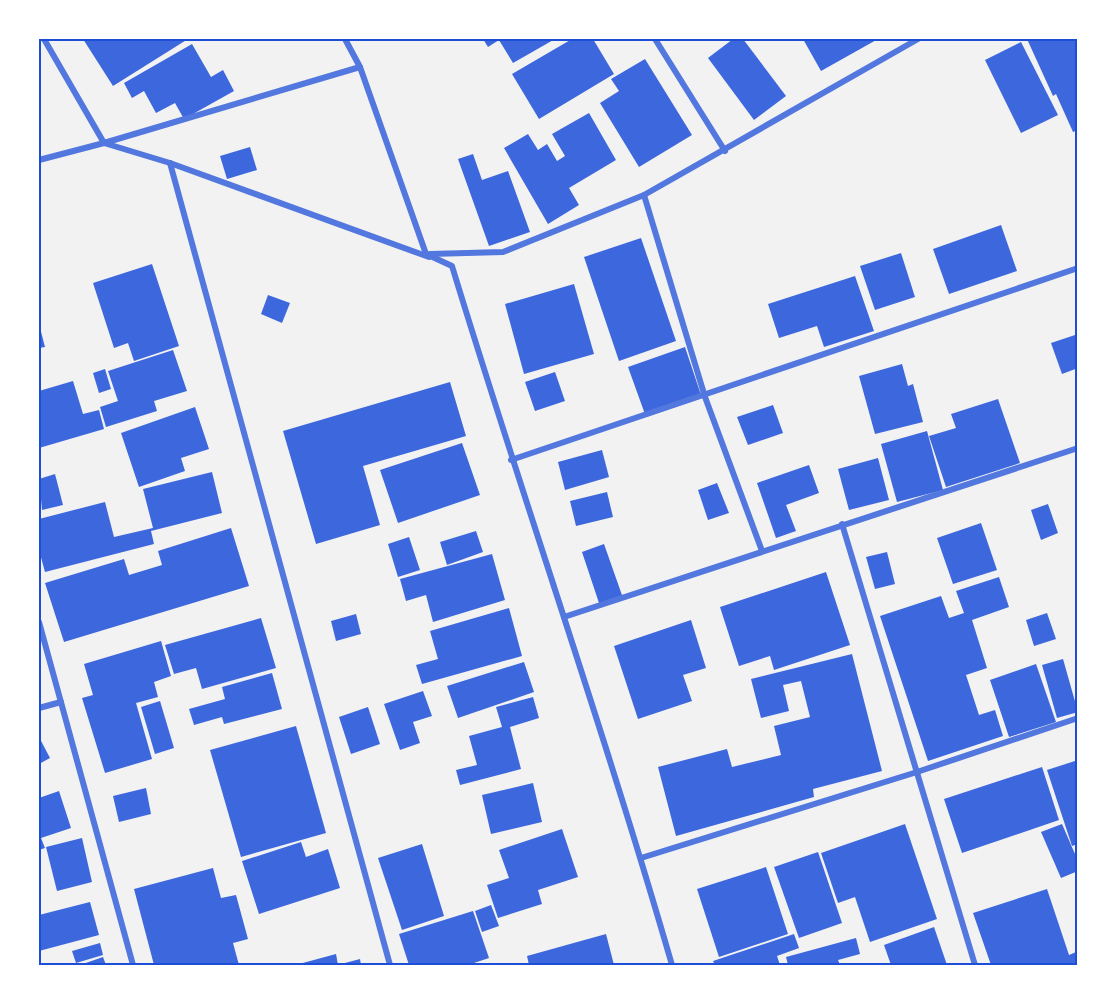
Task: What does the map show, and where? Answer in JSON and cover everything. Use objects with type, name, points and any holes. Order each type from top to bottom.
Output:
[{"type":"street","points":[[44,39],[104,143],[170,163],[452,266]]},
{"type":"street","points":[[345,39],[360,67],[426,254],[452,266],[511,460],[641,858],[672,965]]},
{"type":"street","points":[[656,39],[724,151]]},
{"type":"street","points":[[426,254],[503,252],[644,195],[918,39]]},
{"type":"street","points":[[39,160],[360,67]]},
{"type":"street","points":[[170,163],[390,965]]},
{"type":"street","points":[[644,195],[705,397],[762,551]]},
{"type":"street","points":[[511,460],[705,397],[1078,268]]},
{"type":"street","points":[[564,617],[1078,448]]},
{"type":"street","points":[[842,524],[975,965]]},
{"type":"street","points":[[39,621],[133,965]]},
{"type":"street","points":[[39,708],[61,702]]},
{"type":"street","points":[[641,858],[917,772],[1078,718]]},
{"type":"building","points":[[83,39],[188,39],[113,86]]},
{"type":"building","points":[[483,39],[555,39],[513,63],[499,40],[488,47]]},
{"type":"building","points":[[572,39],[593,39],[614,74],[539,119],[512,74]]},
{"type":"building","points":[[733,39],[743,39],[786,96],[754,120],[708,58]]},
{"type":"building","points":[[803,39],[878,39],[821,71]]},
{"type":"building","points":[[1027,39],[1078,39],[1078,130],[1073,132],[1056,94],[1053,96]]},
{"type":"building","points":[[1021,42],[1058,115],[1021,133],[985,60]]},
{"type":"building","points":[[192,44],[211,77],[223,70],[234,91],[184,119],[175,103],[156,113],[144,91],[132,98],[124,83]]},
{"type":"building","points":[[645,59],[692,135],[639,167],[600,103],[619,91],[611,79]]},
{"type":"building","points":[[589,113],[616,160],[569,188],[579,205],[548,224],[504,148],[528,134],[538,150],[547,144],[557,161],[565,156],[552,134]]},
{"type":"building","points":[[250,147],[257,170],[227,179],[220,156]]},
{"type":"building","points":[[473,154],[482,180],[508,171],[530,232],[489,246],[458,159]]},
{"type":"building","points":[[1001,225],[1017,271],[949,294],[933,249]]},
{"type":"building","points":[[641,238],[676,341],[619,361],[584,257]]},
{"type":"building","points":[[901,253],[915,297],[875,310],[860,266]]},
{"type":"building","points":[[152,264],[179,346],[134,361],[128,343],[114,348],[93,283]]},
{"type":"building","points":[[855,276],[874,331],[824,347],[817,326],[779,338],[768,304]]},
{"type":"building","points":[[574,284],[594,354],[524,374],[505,304]]},
{"type":"building","points":[[268,295],[290,303],[282,323],[261,314]]},
{"type":"building","points":[[39,324],[45,347],[39,348]]},
{"type":"building","points":[[1078,334],[1078,368],[1062,374],[1051,343]]},
{"type":"building","points":[[685,347],[702,398],[646,417],[628,367]]},
{"type":"building","points":[[173,350],[187,391],[154,401],[157,411],[106,427],[100,407],[118,401],[108,371]]},
{"type":"building","points":[[902,364],[908,386],[913,384],[923,422],[875,434],[859,376]]},
{"type":"building","points":[[105,369],[111,389],[99,393],[93,373]]},
{"type":"building","points":[[555,372],[565,401],[535,411],[525,382]]},
{"type":"building","points":[[73,381],[83,414],[99,410],[104,429],[39,448],[39,391]]},
{"type":"building","points":[[450,382],[466,436],[363,466],[380,525],[316,544],[283,431]]},
{"type":"building","points":[[998,399],[1020,463],[946,487],[929,436],[956,428],[951,414]]},
{"type":"building","points":[[773,405],[783,433],[748,445],[737,417]]},
{"type":"building","points":[[195,407],[209,449],[181,458],[185,471],[139,487],[121,433]]},
{"type":"building","points":[[927,431],[943,490],[897,502],[881,444]]},
{"type":"building","points":[[462,443],[480,495],[398,523],[380,470]]},
{"type":"building","points":[[602,450],[609,477],[565,490],[558,462]]},
{"type":"building","points":[[878,458],[889,500],[849,510],[838,469]]},
{"type":"building","points":[[809,465],[819,493],[786,505],[796,531],[776,538],[757,483]]},
{"type":"building","points":[[212,472],[222,513],[151,531],[154,544],[45,572],[39,550],[39,519],[105,502],[114,537],[153,528],[143,489]]},
{"type":"building","points":[[55,474],[63,505],[42,510],[39,479]]},
{"type":"building","points":[[717,483],[729,513],[708,520],[698,490]]},
{"type":"building","points":[[607,492],[613,517],[576,526],[570,501]]},
{"type":"building","points":[[1048,504],[1058,533],[1041,540],[1031,510]]},
{"type":"building","points":[[981,523],[997,570],[953,584],[937,538]]},
{"type":"building","points":[[231,528],[249,586],[64,642],[45,583],[124,559],[129,575],[162,565],[158,551]]},
{"type":"building","points":[[476,531],[483,552],[447,565],[440,542]]},
{"type":"building","points":[[409,537],[420,570],[398,577],[388,544]]},
{"type":"building","points":[[604,544],[623,598],[600,606],[582,552]]},
{"type":"building","points":[[887,552],[895,584],[875,589],[866,557]]},
{"type":"building","points":[[492,554],[505,600],[433,622],[426,595],[406,601],[400,579]]},
{"type":"building","points":[[826,572],[850,645],[774,670],[770,656],[739,666],[720,607]]},
{"type":"building","points":[[999,577],[1009,607],[972,620],[987,668],[966,675],[979,715],[995,710],[1003,736],[928,761],[880,616],[941,596],[949,618],[964,613],[956,591]]},
{"type":"building","points":[[509,608],[522,656],[422,684],[416,665],[438,659],[430,631]]},
{"type":"building","points":[[1047,613],[1056,639],[1034,646],[1026,620]]},
{"type":"building","points":[[356,614],[361,634],[336,641],[331,621]]},
{"type":"building","points":[[261,618],[276,668],[202,689],[196,668],[174,674],[165,645]]},
{"type":"building","points":[[691,620],[706,668],[683,675],[692,701],[638,719],[614,646]]},
{"type":"building","points":[[161,641],[171,676],[154,682],[158,697],[136,703],[152,759],[105,773],[82,698],[93,695],[84,664]]},
{"type":"building","points":[[852,654],[882,771],[813,789],[814,797],[676,836],[658,767],[727,749],[732,767],[781,755],[774,726],[810,717],[801,681],[783,685],[789,711],[761,718],[751,679]]},
{"type":"building","points":[[1063,659],[1078,712],[1057,718],[1042,665]]},
{"type":"building","points":[[524,662],[534,692],[458,718],[447,686]]},
{"type":"building","points":[[1036,664],[1056,722],[1009,737],[990,680]]},
{"type":"building","points":[[272,673],[282,709],[224,724],[222,717],[194,725],[189,709],[225,699],[222,687]]},
{"type":"building","points":[[423,691],[432,716],[413,722],[420,743],[400,750],[384,704]]},
{"type":"building","points":[[533,697],[539,718],[510,727],[521,769],[460,785],[456,770],[477,765],[469,736],[502,727],[496,707]]},
{"type":"building","points":[[160,701],[174,748],[155,754],[141,707]]},
{"type":"building","points":[[368,707],[380,744],[351,754],[339,717]]},
{"type":"building","points":[[296,726],[326,833],[241,857],[210,750]]},
{"type":"building","points":[[39,737],[50,758],[39,764]]},
{"type":"building","points":[[1078,760],[1078,844],[1072,846],[1047,770]]},
{"type":"building","points":[[1042,767],[1059,820],[962,853],[944,799]]},
{"type":"building","points":[[533,783],[542,822],[491,834],[482,795]]},
{"type":"building","points":[[146,788],[151,814],[119,822],[113,796]]},
{"type":"building","points":[[59,791],[71,828],[41,838],[45,848],[39,850],[39,798]]},
{"type":"building","points":[[905,824],[937,919],[870,942],[855,897],[838,903],[821,853]]},
{"type":"building","points":[[1062,824],[1078,861],[1078,871],[1061,878],[1041,832]]},
{"type":"building","points":[[562,829],[578,877],[538,890],[542,904],[498,918],[487,885],[509,878],[499,850]]},
{"type":"building","points":[[82,838],[92,882],[57,891],[46,847]]},
{"type":"building","points":[[301,842],[306,857],[328,849],[340,888],[259,914],[242,861]]},
{"type":"building","points":[[422,844],[444,916],[402,930],[378,858]]},
{"type":"building","points":[[818,852],[842,923],[799,938],[774,867]]},
{"type":"building","points":[[766,867],[788,934],[719,957],[697,889]]},
{"type":"building","points":[[213,868],[221,898],[236,895],[248,939],[233,943],[239,965],[154,965],[134,889]]},
{"type":"building","points":[[1047,889],[1069,955],[1076,952],[1078,965],[991,965],[973,913]]},
{"type":"building","points":[[90,902],[99,935],[39,951],[39,915]]},
{"type":"building","points":[[491,905],[499,926],[482,932],[475,911]]},
{"type":"building","points":[[473,911],[489,958],[468,965],[409,965],[399,934]]},
{"type":"building","points":[[934,927],[947,965],[891,965],[884,945]]},
{"type":"building","points":[[606,934],[614,965],[529,965],[527,956]]},
{"type":"building","points":[[794,934],[799,948],[777,956],[780,965],[715,965],[713,961]]},
{"type":"building","points":[[856,938],[860,954],[838,960],[840,965],[788,965],[786,957]]},
{"type":"building","points":[[100,943],[103,955],[76,963],[72,951]]},
{"type":"building","points":[[336,954],[338,965],[299,965],[299,964]]},
{"type":"building","points":[[103,957],[106,965],[80,965]]},
{"type":"building","points":[[360,959],[361,965],[341,965],[341,964]]}]
